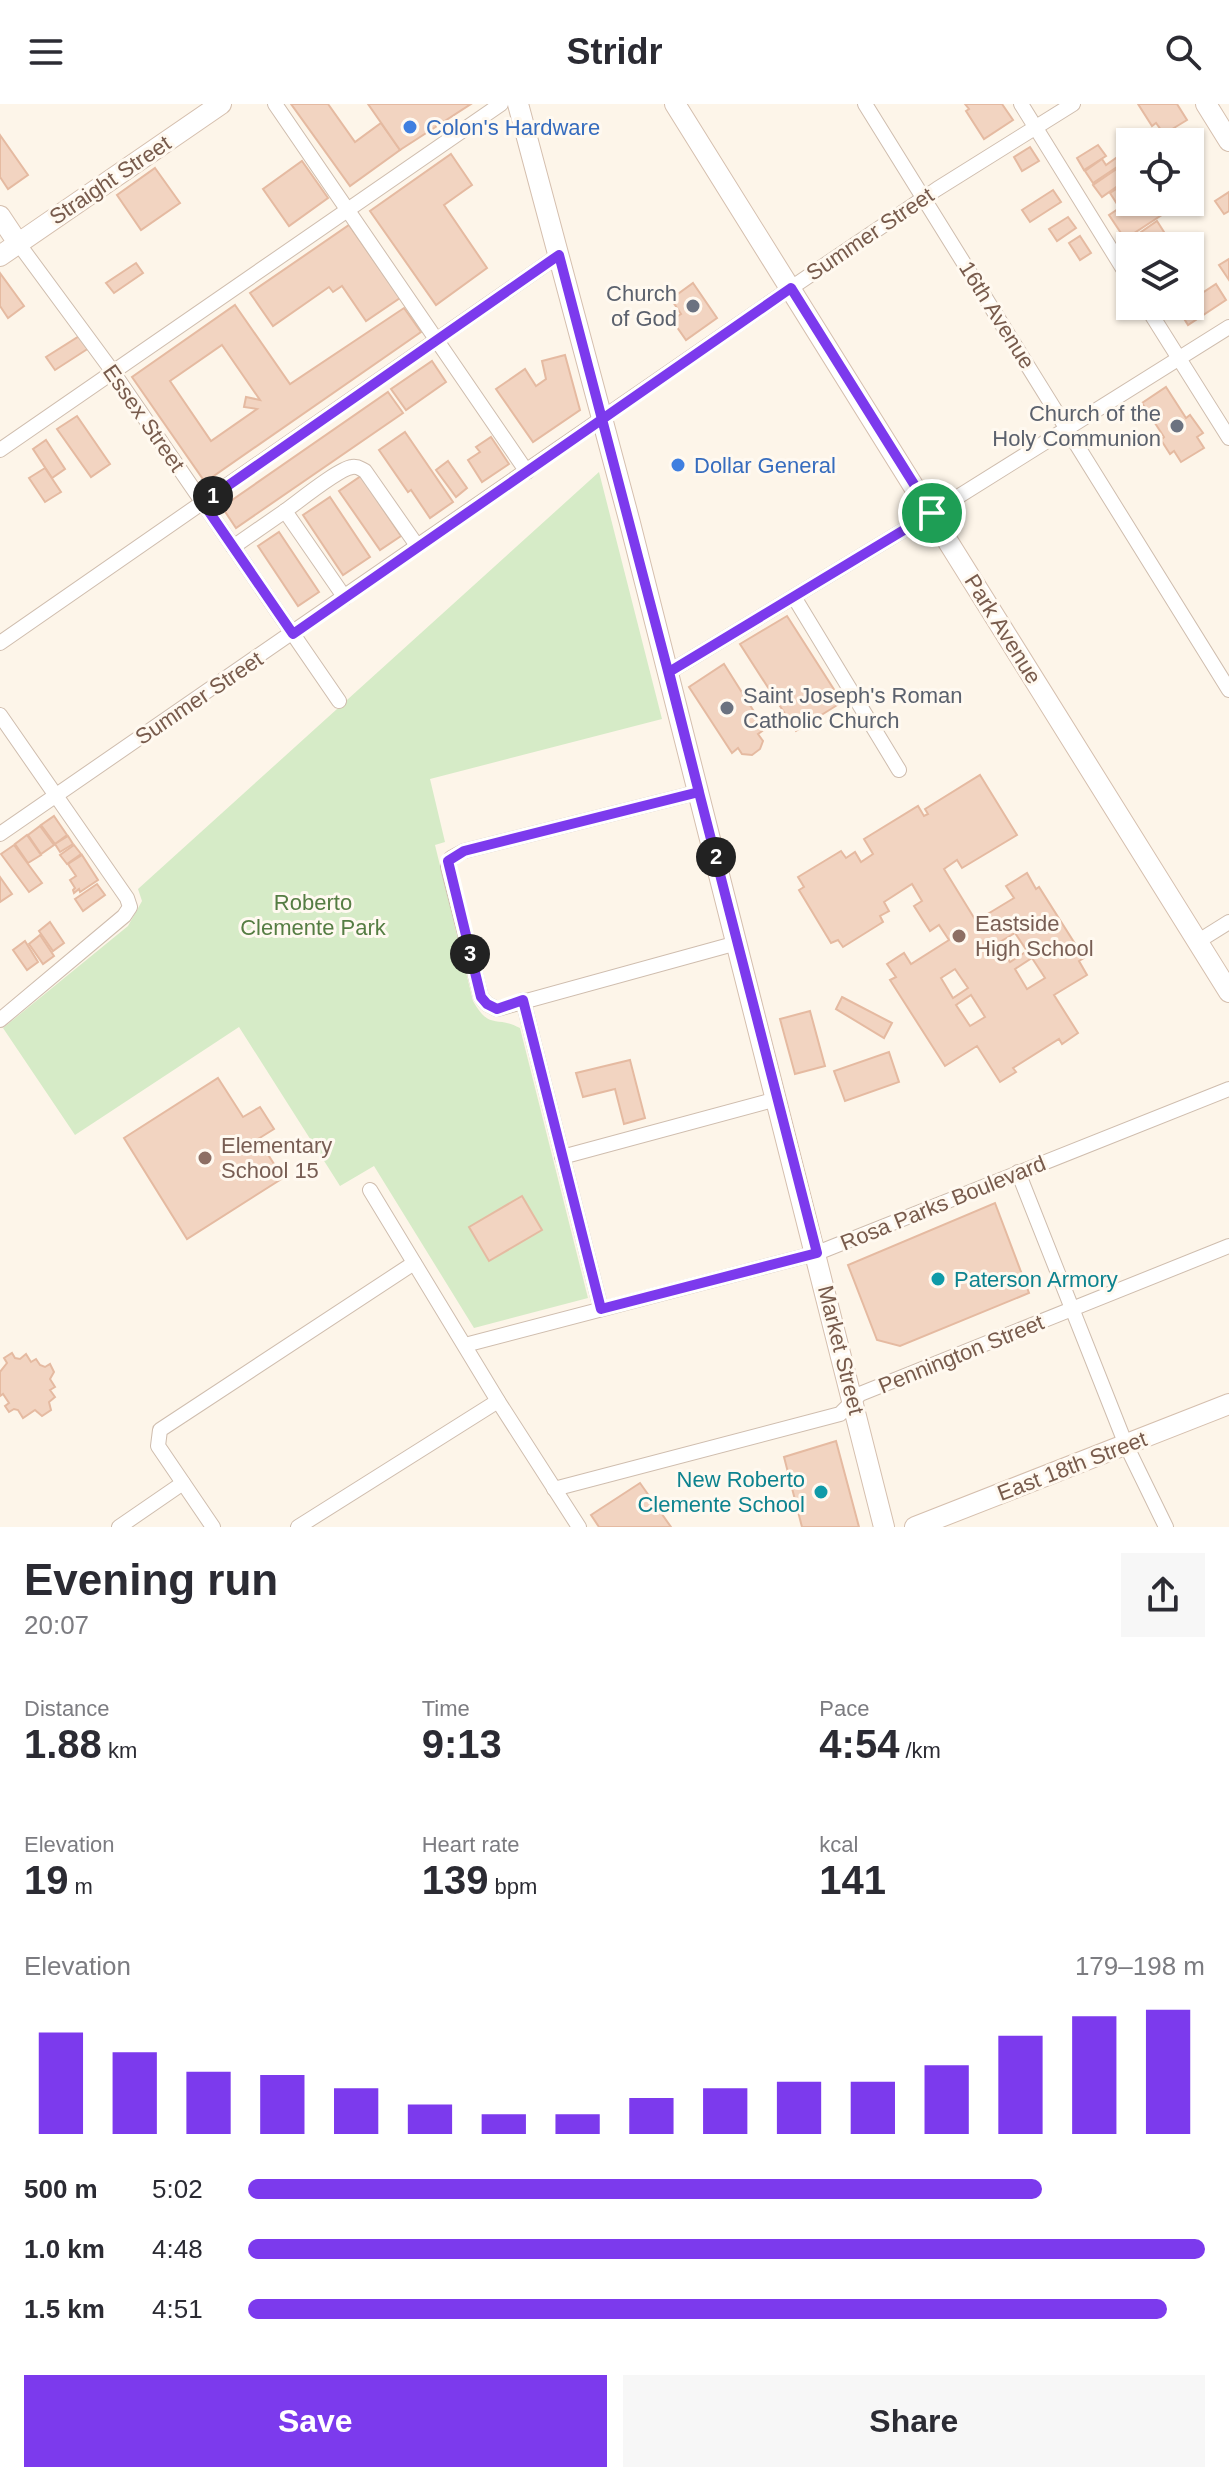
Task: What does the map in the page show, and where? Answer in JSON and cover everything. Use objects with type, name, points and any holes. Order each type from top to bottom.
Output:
[{"type":"main road","name":"Straight Street","points":[[0,256],[221,104]]},
{"type":"main road","name":"Market Street","points":[[518,104],[669,672],[884,1527]]},
{"type":"main road","name":"Park Avenue","points":[[675,104],[1229,992]]},
{"type":"main road","points":[[1206,104],[1229,141]]},
{"type":"main road","name":"Essex Street","points":[[0,216],[18,243]]},
{"type":"main road","name":"East 18th Street","points":[[915,1527],[1229,1404]]},
{"type":"street","points":[[275,104],[527,472]]},
{"type":"street","points":[[0,450],[501,104]]},
{"type":"street","name":"16th Avenue","points":[[865,104],[1229,690]]},
{"type":"street","points":[[1021,104],[1116,258]]},
{"type":"street","name":"Summer Street","points":[[0,834],[923,198],[1073,104]]},
{"type":"street","name":"Essex Street","points":[[18,243],[113,372],[339,701]]},
{"type":"street","points":[[0,643],[559,255]]},
{"type":"street","points":[[1155,320],[1229,438]]},
{"type":"street","points":[[669,672],[932,513],[1229,327]]},
{"type":"street","points":[[233,547],[356,466],[365,471],[418,547]]},
{"type":"street","points":[[285,511],[345,598]]},
{"type":"street","points":[[794,597],[899,770]]},
{"type":"street","points":[[0,715],[127,898],[129,908],[124,916],[0,1020]]},
{"type":"street","points":[[699,792],[464,851],[448,861],[481,997],[497,1009],[737,943]]},
{"type":"street","points":[[1197,942],[1229,922]]},
{"type":"street","points":[[523,1000],[601,1309]]},
{"type":"street","name":"Rosa Parks Boulevard","points":[[465,1345],[817,1253],[1229,1089]]},
{"type":"street","points":[[562,1157],[777,1099]]},
{"type":"street","points":[[1018,1172],[1126,1445],[1166,1527]]},
{"type":"street","points":[[370,1190],[498,1401],[579,1527]]},
{"type":"street","name":"Pennington Street","points":[[554,1489],[840,1414],[854,1399],[1229,1246]]},
{"type":"street","points":[[213,1527],[158,1446],[158,1437],[167,1424],[414,1263]]},
{"type":"street","points":[[298,1527],[498,1401]]},
{"type":"street","points":[[119,1527],[183,1483]]},
{"type":"green space","name":"Roberto Clemente Park","points":[[599,472],[662,719],[430,779],[445,842],[435,845],[473,1001],[489,1019],[520,1028],[588,1298],[474,1328],[374,1166],[340,1186],[239,1027],[75,1135],[3,1028],[128,926],[142,901],[138,889]]},
{"type":"building","points":[[291,104],[328,104],[355,142],[381,123],[400,150],[350,186]]},
{"type":"building","name":"Colon's Hardware","points":[[368,104],[471,104],[400,150]]},
{"type":"building","points":[[965,104],[1002,104],[1013,120],[984,139],[966,111],[969,109]]},
{"type":"building","points":[[1138,104],[1177,104],[1187,120],[1174,128],[1160,128],[1156,123],[1152,126]]},
{"type":"building","points":[[0,135],[28,175],[8,189],[0,177]]},
{"type":"building","points":[[1098,145],[1106,156],[1084,170],[1077,158]]},
{"type":"building","points":[[1030,147],[1039,161],[1022,171],[1014,157]]},
{"type":"building","points":[[451,154],[472,185],[444,205],[487,268],[436,305],[370,211]]},
{"type":"building","points":[[1116,158],[1116,168],[1093,183],[1085,171],[1102,159],[1106,165]]},
{"type":"building","points":[[302,161],[328,198],[289,226],[263,189]]},
{"type":"building","points":[[155,168],[180,203],[141,230],[117,195]]},
{"type":"building","points":[[1116,169],[1116,187],[1102,197],[1093,185]]},
{"type":"building","points":[[1053,190],[1061,202],[1030,222],[1022,210]]},
{"type":"building","points":[[1229,192],[1229,211],[1224,214],[1215,201]]},
{"type":"building","points":[[1116,210],[1116,216],[1160,216],[1136,232],[1120,232],[1109,215]]},
{"type":"building","points":[[1068,217],[1076,228],[1057,241],[1049,229]]},
{"type":"building","points":[[1157,221],[1164,232],[1141,232]]},
{"type":"building","points":[[349,225],[400,298],[366,321],[342,286],[333,292],[329,287],[273,326],[250,293]]},
{"type":"building","points":[[1080,236],[1091,253],[1080,260],[1069,243]]},
{"type":"building","points":[[1229,259],[1229,280],[1219,265]]},
{"type":"building","points":[[136,263],[143,273],[114,293],[106,283]]},
{"type":"building","points":[[0,273],[24,306],[8,318],[0,306]]},
{"type":"building","name":"Church of God","points":[[693,283],[717,318],[686,340],[672,320],[681,314],[671,299]]},
{"type":"building","points":[[1216,284],[1226,300],[1204,314],[1204,292]]},
{"type":"building","points":[[235,305],[290,384],[404,308],[421,332],[205,482],[132,377]],"holes":[[[222,345],[260,400],[246,397],[244,407],[257,409],[211,441],[170,381]]]},
{"type":"building","points":[[81,335],[89,348],[55,370],[46,357]]},
{"type":"building","points":[[565,355],[580,410],[533,442],[496,389],[525,369],[536,386],[546,379],[542,361]]},
{"type":"building","points":[[432,361],[446,382],[406,410],[391,389]]},
{"type":"building","name":"Church of the Holy Communion","points":[[1166,387],[1186,418],[1190,415],[1203,433],[1197,437],[1204,448],[1181,462],[1174,451],[1170,454],[1161,440],[1164,437],[1142,403]]},
{"type":"building","points":[[388,392],[403,413],[236,528],[222,507]]},
{"type":"building","points":[[77,416],[110,464],[91,477],[57,429]]},
{"type":"building","points":[[405,432],[453,502],[430,518],[379,450]]},
{"type":"building","points":[[491,437],[509,464],[482,482],[468,460],[480,452],[476,447]]},
{"type":"building","points":[[46,440],[65,469],[52,478],[33,449]]},
{"type":"building","points":[[448,461],[467,488],[456,497],[436,470]]},
{"type":"building","points":[[45,468],[61,492],[45,502],[29,478]]},
{"type":"building","points":[[361,476],[401,536],[380,550],[339,491]]},
{"type":"building","points":[[330,497],[370,557],[343,575],[303,515]]},
{"type":"building","points":[[279,532],[319,592],[298,606],[258,546]]},
{"type":"building","points":[[787,616],[842,702],[796,731],[740,644]]},
{"type":"building","name":"Saint Joseph's Roman Catholic Church","points":[[724,664],[765,729],[758,734],[763,741],[760,749],[752,755],[742,754],[738,748],[732,753],[689,687]]},
{"type":"building","points":[[980,775],[1017,835],[962,868],[957,860],[944,869],[976,921],[1014,898],[1006,886],[1027,873],[1084,958],[1079,961],[1087,975],[1054,995],[1078,1033],[1062,1044],[1059,1039],[1013,1068],[1016,1072],[1000,1082],[977,1046],[945,1066],[890,980],[896,977],[887,964],[904,953],[911,964],[949,940],[939,925],[930,931],[914,906],[922,901],[912,884],[884,902],[889,911],[880,916],[883,922],[843,947],[838,940],[831,943],[799,890],[804,887],[798,877],[841,851],[846,858],[855,852],[861,862],[873,854],[864,839],[918,806],[924,816],[928,814],[925,809]],"holes":[[[1015,933],[1027,951],[1010,962],[998,943]],[[1032,958],[1045,978],[1027,989],[1015,969]],[[955,969],[968,988],[953,998],[941,978]],[[971,995],[985,1017],[970,1026],[956,1005]]]},
{"type":"building","points":[[54,816],[67,835],[55,844],[41,825]]},
{"type":"building","points":[[40,826],[54,845],[41,854],[28,835]]},
{"type":"building","points":[[27,835],[41,855],[28,863],[15,844]]},
{"type":"building","points":[[68,836],[73,844],[60,852],[55,844]]},
{"type":"building","points":[[14,845],[42,883],[29,892],[1,854]]},
{"type":"building","points":[[74,845],[81,854],[67,864],[60,855]]},
{"type":"building","points":[[82,855],[98,880],[74,893],[75,888],[70,880],[76,876],[68,864]]},
{"type":"building","points":[[0,877],[12,894],[0,902]]},
{"type":"building","points":[[97,884],[105,895],[83,911],[75,899]]},
{"type":"building","points":[[50,922],[64,943],[53,951],[39,931]]},
{"type":"building","points":[[40,935],[54,956],[43,964],[29,944]]},
{"type":"building","points":[[25,941],[38,962],[27,970],[13,950]]},
{"type":"building","points":[[842,997],[892,1023],[884,1038],[836,1009]]},
{"type":"building","points":[[810,1011],[825,1066],[795,1074],[780,1019]]},
{"type":"building","points":[[889,1052],[899,1082],[845,1101],[834,1071]]},
{"type":"building","points":[[630,1060],[645,1118],[624,1124],[615,1089],[583,1097],[576,1073]]},
{"type":"building","points":[[218,1078],[243,1117],[260,1107],[274,1129],[258,1139],[283,1178],[187,1239],[124,1138]]},
{"type":"building","points":[[522,1196],[542,1230],[489,1261],[469,1227]]},
{"type":"building","name":"Paterson Armory","points":[[995,1203],[1029,1293],[900,1346],[877,1340],[848,1265]]},
{"type":"building","points":[[12,1353],[20,1359],[26,1354],[31,1362],[36,1359],[45,1367],[50,1364],[54,1372],[50,1379],[55,1387],[50,1390],[55,1397],[49,1402],[51,1410],[42,1416],[35,1410],[23,1418],[18,1410],[9,1412],[5,1406],[9,1403],[3,1394],[0,1396],[0,1372],[7,1363],[4,1358]]},
{"type":"building","name":"New Roberto Clemente School","points":[[836,1441],[859,1527],[802,1527],[784,1457]]},
{"type":"building","name":"New Roberto Clemente School","points":[[640,1483],[671,1527],[599,1527],[591,1515]]},
{"type":"place","name":"Colon's Hardware","points":[[410,127]]},
{"type":"place","name":"Church of God","points":[[693,306]]},
{"type":"place","name":"Church of the Holy Communion","points":[[1177,426]]},
{"type":"place","name":"Dollar General","points":[[678,465]]},
{"type":"place","name":"Saint Joseph's Roman Catholic Church","points":[[727,708]]},
{"type":"place","name":"Eastside High School","points":[[959,936]]},
{"type":"place","name":"Elementary School 15","points":[[205,1158]]},
{"type":"place","name":"Paterson Armory","points":[[938,1279]]},
{"type":"place","name":"New Roberto Clemente School","points":[[821,1492]]},
{"type":"route","points":[[932,513],[669,672],[699,792],[464,851],[448,861],[481,997],[497,1009],[523,1000],[601,1309],[817,1253],[737,943],[724,889],[699,792],[684,732],[630,523],[603,419],[559,255],[203,503],[293,634],[603,419],[791,288],[932,513]]}]
